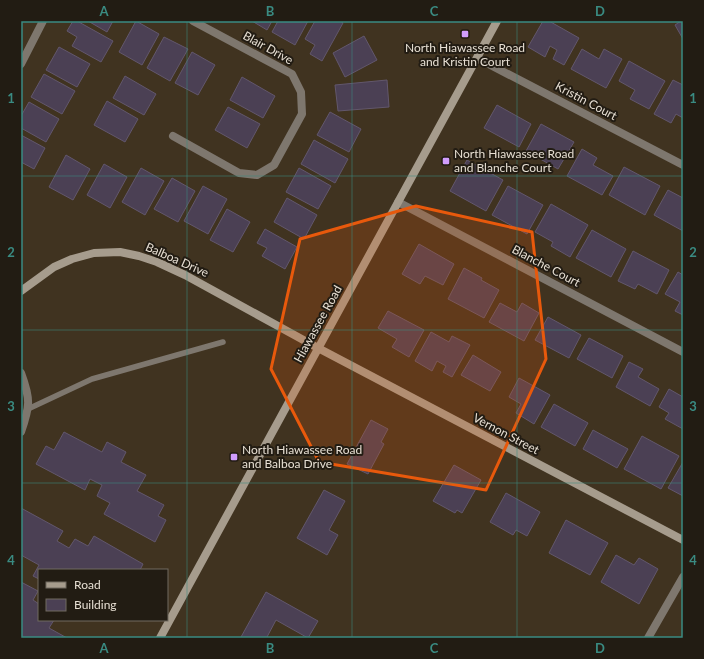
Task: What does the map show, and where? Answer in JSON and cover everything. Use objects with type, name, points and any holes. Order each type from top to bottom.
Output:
[{"type":"street","points":[[21,64],[43,21]]},
{"type":"street","name":"Blair Drive","points":[[173,136],[239,173],[257,175],[274,165],[302,114],[301,92],[292,74],[193,21]]},
{"type":"street","name":"Hiawassee Road","points":[[160,638],[497,21]]},
{"type":"street","name":"Kristin Court","points":[[477,58],[683,165]]},
{"type":"street","name":"Blanche Court","points":[[398,202],[683,352]]},
{"type":"street","name":"Balboa Drive","points":[[21,291],[54,267],[72,259],[94,253],[120,252],[157,262],[185,275],[318,348]]},
{"type":"street","name":"Vernon Street","points":[[318,348],[683,540]]},
{"type":"street","points":[[21,373],[28,409],[21,432]]},
{"type":"street","points":[[648,638],[683,577]]},
{"type":"lane","points":[[28,409],[92,378],[223,342]]},
{"type":"highlighted area","points":[[416,206],[532,232],[546,359],[486,490],[319,462],[271,369],[300,239]]},
{"type":"building","points":[[73,21],[77,21],[113,41],[101,62],[72,46],[77,37],[67,31]]},
{"type":"building","points":[[88,21],[113,21],[107,32]]},
{"type":"building","points":[[136,21],[159,34],[142,65],[119,52]]},
{"type":"building","points":[[252,21],[272,21],[267,30]]},
{"type":"building","points":[[278,21],[308,21],[295,45],[272,32]]},
{"type":"building","points":[[315,21],[340,21],[343,23],[322,61],[310,54],[315,45],[305,39]]},
{"type":"building","points":[[543,21],[549,21],[579,38],[564,65],[553,59],[557,50],[550,46],[545,57],[528,47]]},
{"type":"building","points":[[683,21],[683,39],[675,25]]},
{"type":"building","points":[[364,36],[377,60],[345,77],[333,53]]},
{"type":"building","points":[[164,37],[188,49],[170,81],[147,68]]},
{"type":"building","points":[[59,47],[90,64],[77,87],[46,70]]},
{"type":"building","points":[[582,49],[599,59],[604,49],[622,59],[606,88],[571,69]]},
{"type":"building","points":[[192,52],[215,65],[198,95],[175,83]]},
{"type":"building","points":[[629,61],[665,81],[649,109],[630,99],[635,90],[619,81]]},
{"type":"building","points":[[44,74],[75,91],[62,114],[31,97]]},
{"type":"building","points":[[125,76],[156,94],[144,115],[113,98]]},
{"type":"building","points":[[242,77],[275,96],[263,118],[230,100]]},
{"type":"building","points":[[387,80],[389,107],[338,111],[335,85]]},
{"type":"building","points":[[673,80],[683,85],[683,118],[676,114],[671,123],[654,114]]},
{"type":"building","points":[[107,101],[138,119],[125,142],[94,125]]},
{"type":"building","points":[[29,102],[59,119],[46,142],[21,128],[21,116]]},
{"type":"building","points":[[497,105],[531,124],[519,147],[484,128]]},
{"type":"building","points":[[228,107],[260,124],[247,148],[215,130]]},
{"type":"building","points":[[330,112],[361,129],[349,152],[317,135]]},
{"type":"building","points":[[541,124],[574,142],[558,169],[526,151]]},
{"type":"building","points":[[21,135],[45,148],[34,169],[21,162]]},
{"type":"building","points":[[314,140],[348,159],[335,183],[301,164]]},
{"type":"building","points":[[582,149],[597,158],[593,165],[613,176],[602,195],[567,176]]},
{"type":"building","points":[[66,155],[90,169],[73,200],[49,187]]},
{"type":"building","points":[[467,160],[503,180],[486,211],[450,191]]},
{"type":"building","points":[[104,164],[127,177],[110,208],[87,195]]},
{"type":"building","points":[[624,167],[660,186],[645,215],[609,195]]},
{"type":"building","points":[[141,168],[164,181],[145,215],[122,202]]},
{"type":"building","points":[[299,168],[331,186],[318,209],[286,192]]},
{"type":"building","points":[[172,178],[195,191],[178,222],[154,209]]},
{"type":"building","points":[[203,186],[227,199],[208,234],[184,221]]},
{"type":"building","points":[[508,186],[543,205],[527,234],[492,215]]},
{"type":"building","points":[[668,190],[683,198],[683,231],[654,215]]},
{"type":"building","points":[[287,198],[317,215],[304,239],[274,222]]},
{"type":"building","points":[[551,204],[588,225],[570,257],[551,246],[553,242],[535,232]]},
{"type":"building","points":[[227,209],[250,222],[233,252],[210,240]]},
{"type":"building","points":[[265,229],[297,247],[285,269],[262,256],[267,248],[257,243]]},
{"type":"building","points":[[592,230],[626,249],[611,277],[576,258]]},
{"type":"building","points":[[419,244],[454,264],[443,285],[425,276],[420,284],[402,274]]},
{"type":"building","points":[[633,251],[669,270],[657,294],[638,284],[635,289],[618,281]]},
{"type":"building","points":[[464,268],[499,290],[484,318],[448,299]]},
{"type":"building","points":[[678,272],[683,275],[683,315],[675,311],[680,302],[665,294]]},
{"type":"building","points":[[500,303],[517,312],[522,303],[539,313],[524,341],[489,322]]},
{"type":"building","points":[[388,311],[424,330],[409,357],[392,347],[397,339],[378,328]]},
{"type":"building","points":[[548,317],[581,335],[569,358],[535,340]]},
{"type":"building","points":[[431,332],[449,342],[452,336],[470,345],[452,377],[443,372],[446,366],[437,361],[432,371],[415,361]]},
{"type":"building","points":[[589,338],[623,356],[612,378],[577,359]]},
{"type":"building","points":[[473,355],[501,372],[490,391],[461,375]]},
{"type":"building","points":[[629,362],[643,369],[638,377],[659,389],[650,406],[616,387]]},
{"type":"building","points":[[519,378],[550,395],[534,424],[516,413],[521,404],[509,397]]},
{"type":"building","points":[[669,389],[683,397],[683,429],[665,419],[669,413],[659,407]]},
{"type":"building","points":[[554,404],[588,423],[575,446],[541,427]]},
{"type":"building","points":[[371,420],[388,429],[381,442],[384,444],[368,474],[347,464]]},
{"type":"building","points":[[593,430],[628,449],[617,468],[583,449]]},
{"type":"building","points":[[64,432],[102,452],[107,442],[126,452],[121,462],[146,475],[137,491],[164,505],[158,516],[166,520],[155,542],[104,514],[110,503],[97,496],[102,485],[90,479],[85,490],[36,464],[46,446],[54,450]]},
{"type":"building","points":[[642,436],[679,456],[661,489],[624,469]]},
{"type":"building","points":[[683,462],[683,496],[668,488]]},
{"type":"building","points":[[454,465],[481,480],[462,513],[457,510],[455,513],[433,501]]},
{"type":"building","points":[[324,490],[345,501],[329,530],[338,535],[327,555],[297,538]]},
{"type":"building","points":[[506,493],[540,512],[527,536],[516,530],[513,535],[490,522]]},
{"type":"building","points":[[21,508],[63,531],[57,541],[69,548],[75,539],[88,546],[94,536],[143,564],[140,569],[38,569],[38,578],[33,576],[39,565],[21,555]]},
{"type":"building","points":[[566,520],[608,543],[590,575],[549,553]]},
{"type":"building","points":[[616,555],[634,565],[639,558],[658,569],[639,604],[601,582]]},
{"type":"building","points":[[21,582],[38,591],[33,600],[38,603],[38,621],[53,621],[49,628],[67,638],[21,638]]},
{"type":"building","points":[[266,592],[318,621],[308,638],[276,620],[267,637],[270,638],[241,637]]},
{"type":"place","name":"North Hiawassee Road and Kristin Court","points":[[465,34]]},
{"type":"place","name":"North Hiawassee Road and Blanche Court","points":[[446,161]]},
{"type":"place","name":"North Hiawassee Road and Balboa Drive","points":[[234,457]]}]
